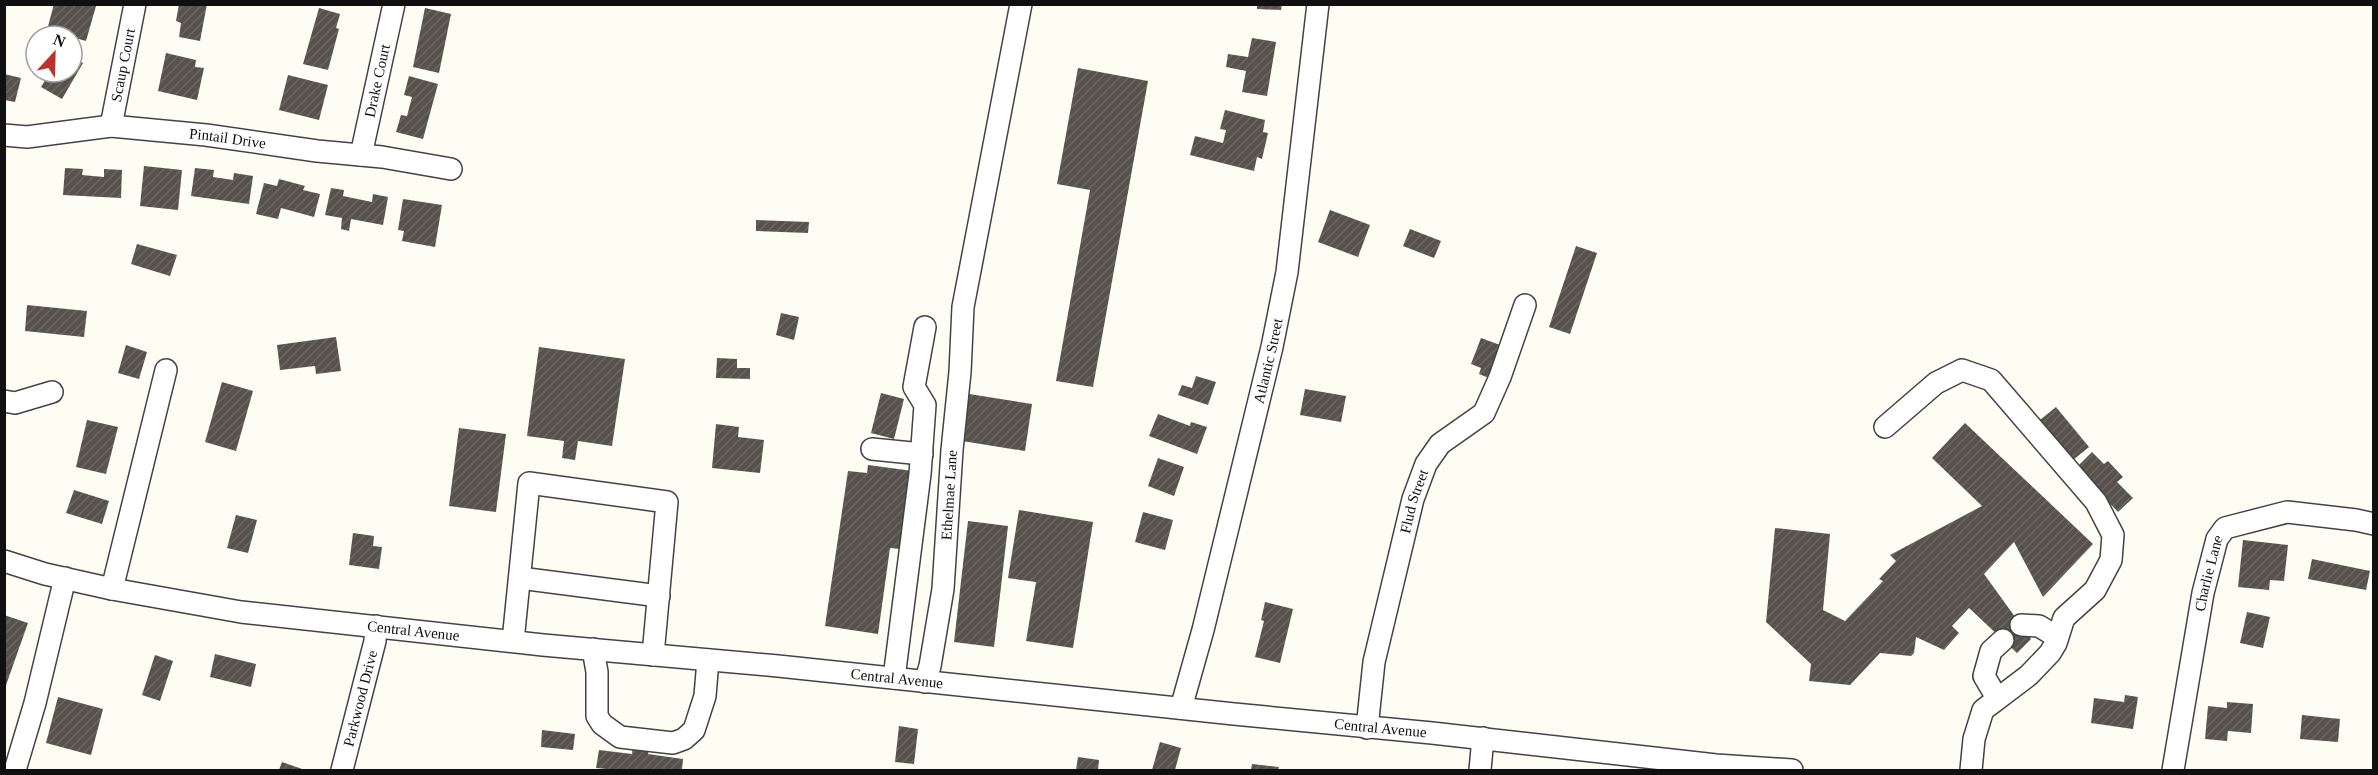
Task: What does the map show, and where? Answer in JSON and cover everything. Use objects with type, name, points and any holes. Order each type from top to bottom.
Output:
[{"type":"street","name":"Scaup Court","points":[[111,126],[135,4]]},
{"type":"street","name":"Drake Court","points":[[361,155],[394,4]]},
{"type":"street","name":"Ethelmae Lane","points":[[925,682],[930,666],[943,589],[963,307],[1021,4]]},
{"type":"street","name":"Atlantic Street","points":[[1181,708],[1213,592],[1220,555],[1275,336],[1287,272],[1318,4]]},
{"type":"street","name":"Pintail Drive","points":[[4,135],[27,137],[111,126],[206,135],[382,157],[451,170]]},
{"type":"street","name":"Flud Street","points":[[1367,728],[1374,662],[1413,499],[1426,464],[1440,444],[1484,413],[1500,378],[1525,305]]},
{"type":"street","points":[[894,678],[922,454],[925,405],[914,387],[925,327]]},
{"type":"street","points":[[112,589],[166,370]]},
{"type":"street","points":[[1885,427],[1936,383],[1962,370],[1991,380],[2096,502],[2113,535],[2111,560],[2095,590],[2064,618],[2056,643],[2050,653],[2029,675],[1983,710],[1974,739],[1971,771]]},
{"type":"street","points":[[4,401],[15,403],[52,392]]},
{"type":"street","points":[[872,449],[922,454]]},
{"type":"street","points":[[513,641],[529,483],[667,502],[654,655]]},
{"type":"street","name":"Charlie Lane","points":[[2173,771],[2203,593],[2217,539],[2225,528],[2287,512],[2373,524]]},
{"type":"street","name":"Central Avenue","points":[[4,561],[112,589],[241,612],[1792,771]]},
{"type":"street","points":[[15,771],[45,662],[64,578]]},
{"type":"street","points":[[520,578],[659,596]]},
{"type":"street","points":[[2021,625],[2039,626],[2057,637]]},
{"type":"street","name":"Parkwood Drive","points":[[342,771],[375,641],[376,626]]},
{"type":"street","points":[[1997,698],[1984,676],[1991,651],[2003,640]]},
{"type":"street","points":[[593,649],[597,672],[597,716],[602,724],[620,737],[673,743],[684,739],[694,730],[705,696],[708,660]]},
{"type":"street","points":[[1480,771],[1483,738]]},
{"type":"building","points":[[54,4],[96,6],[86,41],[84,40],[84,24],[49,24]]},
{"type":"building","points":[[179,4],[207,4],[200,41],[179,37],[181,23],[176,21]]},
{"type":"building","points":[[1257,4],[1282,4],[1281,10],[1257,9]]},
{"type":"building","points":[[319,8],[340,14],[336,28],[339,29],[328,70],[303,64]]},
{"type":"building","points":[[425,8],[451,14],[439,73],[413,67]]},
{"type":"building","points":[[1252,38],[1276,42],[1267,96],[1242,92],[1246,71],[1226,67],[1228,54],[1248,57]]},
{"type":"building","points":[[166,53],[196,60],[195,67],[204,68],[197,100],[158,91]]},
{"type":"building","points":[[1078,68],[1148,81],[1093,387],[1056,381],[1090,190],[1057,184]]},
{"type":"building","points":[[4,74],[21,78],[15,102],[4,100]]},
{"type":"building","points":[[288,75],[328,85],[319,120],[279,110]]},
{"type":"building","points":[[409,76],[438,84],[423,139],[396,132],[401,115],[407,116],[412,97],[404,95]]},
{"type":"building","points":[[43,84],[71,84],[62,99],[41,87]]},
{"type":"building","points":[[1225,110],[1265,120],[1263,132],[1268,133],[1262,159],[1257,157],[1254,171],[1190,155],[1195,136],[1223,143],[1226,130],[1220,129]]},
{"type":"building","points":[[144,166],[182,170],[178,210],[140,206]]},
{"type":"building","points":[[65,168],[83,169],[82,175],[104,177],[104,169],[122,170],[121,198],[63,195]]},
{"type":"building","points":[[195,168],[214,170],[213,177],[233,180],[234,173],[253,176],[249,204],[191,196]]},
{"type":"building","points":[[279,179],[305,186],[303,190],[320,194],[314,217],[281,208],[278,219],[256,214],[264,183],[277,186]]},
{"type":"building","points":[[331,188],[344,190],[343,196],[372,202],[373,194],[388,197],[383,225],[351,219],[349,231],[341,229],[342,218],[325,215]]},
{"type":"building","points":[[403,199],[442,205],[435,247],[402,241],[404,231],[398,230]]},
{"type":"building","points":[[1330,210],[1370,225],[1358,257],[1318,242]]},
{"type":"building","points":[[756,220],[809,222],[808,233],[756,231]]},
{"type":"building","points":[[1410,229],[1441,241],[1434,258],[1403,246]]},
{"type":"building","points":[[137,244],[177,255],[170,276],[131,264]]},
{"type":"building","points":[[1576,246],[1597,253],[1570,334],[1549,327]]},
{"type":"building","points":[[27,305],[87,311],[84,337],[25,331]]},
{"type":"building","points":[[781,313],[799,317],[794,340],[776,335]]},
{"type":"building","points":[[336,337],[341,371],[316,374],[315,366],[280,370],[277,345]]},
{"type":"building","points":[[1481,338],[1500,345],[1489,378],[1479,374],[1481,368],[1471,364]]},
{"type":"building","points":[[126,345],[147,352],[139,379],[118,373]]},
{"type":"building","points":[[539,347],[625,359],[612,446],[578,441],[575,460],[562,458],[564,441],[527,436]]},
{"type":"building","points":[[717,358],[737,359],[737,368],[750,368],[750,379],[716,378]]},
{"type":"building","points":[[1196,376],[1216,382],[1208,405],[1178,395],[1182,385],[1192,388]]},
{"type":"building","points":[[222,382],[253,391],[236,451],[205,442]]},
{"type":"building","points":[[1305,389],[1346,396],[1341,422],[1300,415]]},
{"type":"building","points":[[881,393],[904,399],[894,439],[871,433]]},
{"type":"building","points":[[963,393],[1032,404],[1025,451],[956,440]]},
{"type":"building","points":[[2056,407],[2089,447],[2073,460],[2040,420]]},
{"type":"building","points":[[1158,414],[1190,426],[1191,422],[1207,427],[1197,454],[1149,436]]},
{"type":"building","points":[[87,420],[118,427],[106,474],[76,467]]},
{"type":"building","points":[[1965,423],[2093,544],[2043,597],[2014,542],[1984,574],[2031,639],[2017,653],[1969,608],[1952,626],[1959,633],[1944,650],[1916,637],[1914,653],[1911,656],[1880,653],[1850,685],[1809,681],[1811,664],[1766,622],[1775,528],[1830,534],[1823,610],[1845,621],[1883,581],[1879,579],[1896,561],[1890,555],[1982,506],[1932,458]]},
{"type":"building","points":[[716,424],[739,427],[738,437],[764,440],[760,473],[712,468]]},
{"type":"building","points":[[459,428],[506,434],[496,512],[449,506]]},
{"type":"building","points":[[2092,452],[2104,464],[2108,461],[2123,477],[2117,482],[2133,498],[2118,512],[2076,468]]},
{"type":"building","points":[[1158,458],[1184,467],[1174,496],[1148,486]]},
{"type":"building","points":[[868,465],[913,471],[901,549],[890,548],[878,634],[825,626],[848,471],[867,473]]},
{"type":"building","points":[[74,490],[109,501],[102,524],[66,513]]},
{"type":"building","points":[[1019,510],[1093,522],[1073,648],[1026,641],[1036,582],[1008,578]]},
{"type":"building","points":[[1143,512],[1173,520],[1165,550],[1135,542]]},
{"type":"building","points":[[236,515],[257,520],[248,553],[227,548]]},
{"type":"building","points":[[968,521],[1008,526],[994,647],[954,642]]},
{"type":"building","points":[[353,533],[374,536],[373,546],[382,547],[379,569],[349,565]]},
{"type":"building","points":[[2243,540],[2288,545],[2284,581],[2270,580],[2269,590],[2238,587]]},
{"type":"building","points":[[2312,559],[2370,571],[2366,590],[2308,579]]},
{"type":"building","points":[[1265,602],[1293,609],[1280,663],[1255,657],[1264,621],[1261,620]]},
{"type":"building","points":[[2247,612],[2270,617],[2263,648],[2240,643]]},
{"type":"building","points":[[4,615],[28,623],[5,688],[4,688]]},
{"type":"building","points":[[215,654],[256,664],[251,687],[210,677]]},
{"type":"building","points":[[155,655],[173,661],[160,701],[142,695]]},
{"type":"building","points":[[2125,695],[2138,697],[2133,729],[2091,723],[2094,698],[2124,702]]},
{"type":"building","points":[[58,697],[103,709],[91,755],[46,743]]},
{"type":"building","points":[[2227,702],[2253,704],[2251,733],[2228,731],[2227,741],[2205,739],[2208,706],[2227,708]]},
{"type":"building","points":[[2302,715],[2340,719],[2338,742],[2300,739]]},
{"type":"building","points":[[899,726],[918,729],[914,764],[895,762]]},
{"type":"building","points":[[542,730],[575,734],[573,750],[541,747]]},
{"type":"building","points":[[1160,742],[1181,748],[1175,770],[1152,770]]},
{"type":"building","points":[[633,746],[649,749],[648,754],[683,759],[682,770],[596,768],[599,750],[632,754]]},
{"type":"building","points":[[1078,757],[1099,760],[1098,770],[1076,770]]},
{"type":"building","points":[[282,762],[305,770],[279,770]]},
{"type":"building","points":[[1252,764],[1279,767],[1278,770],[1251,770]]}]
